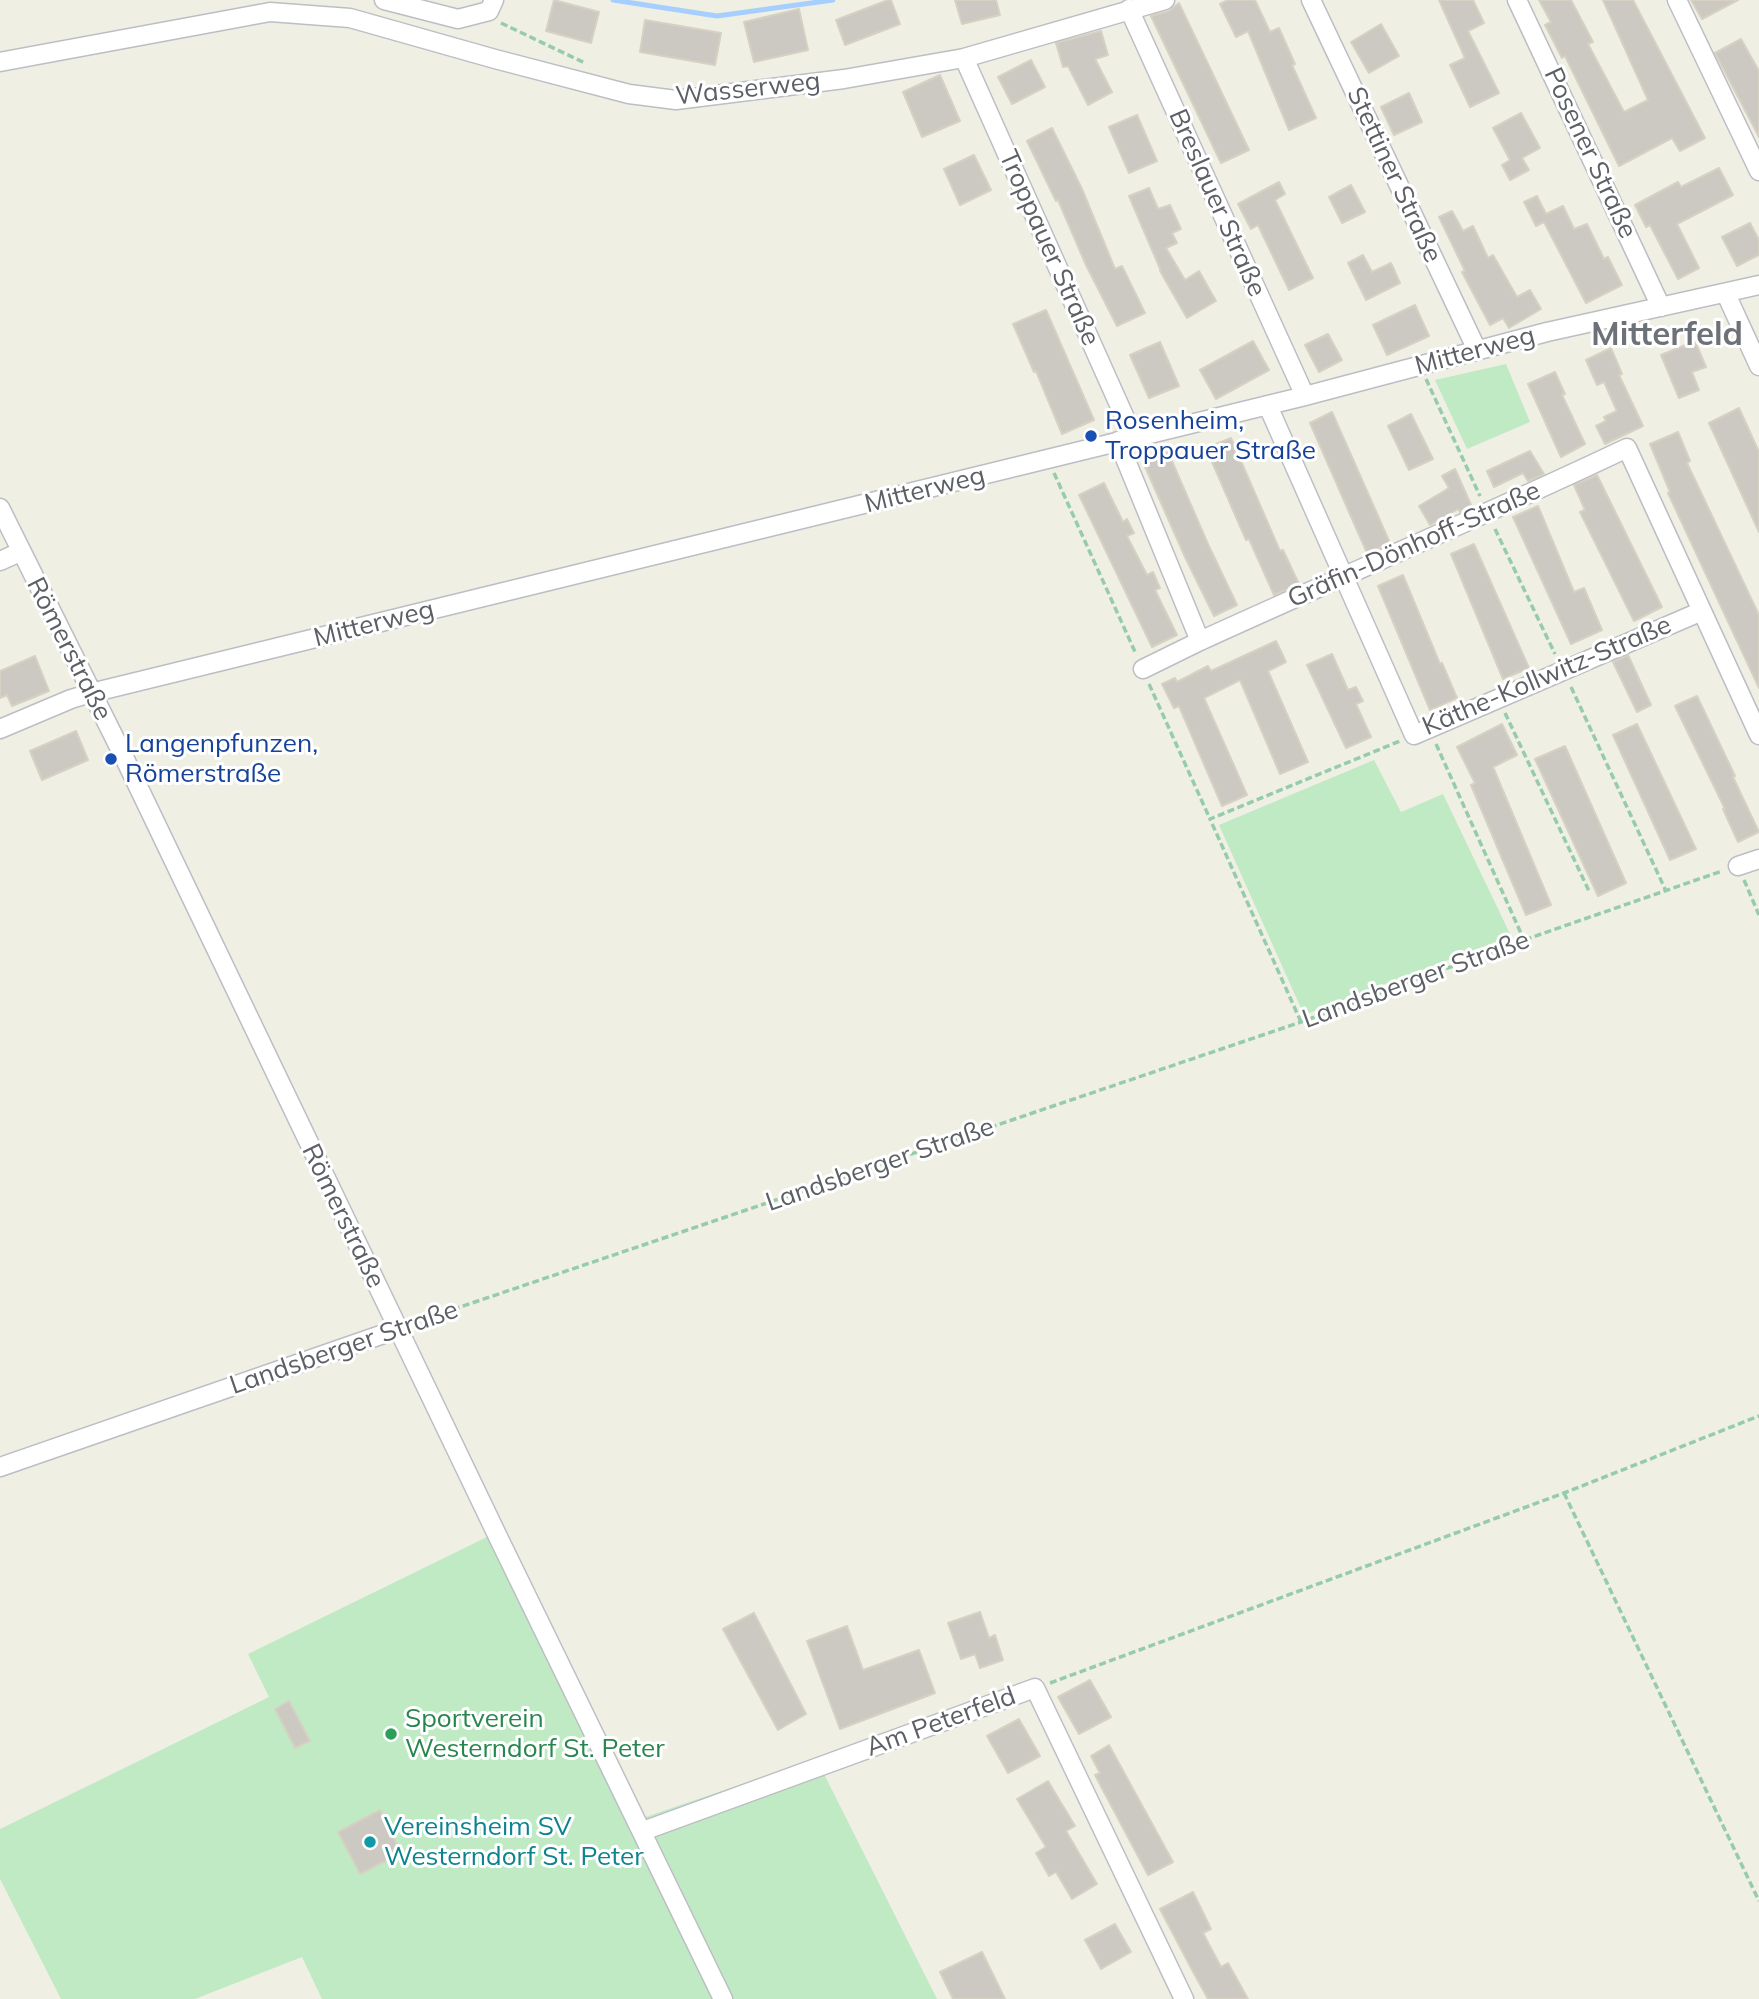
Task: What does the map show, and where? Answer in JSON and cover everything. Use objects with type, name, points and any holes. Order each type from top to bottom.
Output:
[{"type":"street","points":[[0,62],[270,12],[288,0]]},
{"type":"street","points":[[384,0],[458,19],[492,5]]},
{"type":"street","name":"Wasserweg","points":[[270,12],[350,18],[629,94],[676,100],[844,79],[964,58],[1165,0]]},
{"type":"street","name":"Stettiner Straße","points":[[1311,0],[1477,350]]},
{"type":"street","name":"Posener Straße","points":[[1517,0],[1661,307]]},
{"type":"street","points":[[1677,0],[1759,172]]},
{"type":"street","name":"Breslauer Straße","points":[[1129,9],[1305,396]]},
{"type":"street","name":"Troppauer Straße","points":[[964,58],[1126,439]]},
{"type":"street","name":"Mitterweg","points":[[0,729],[91,693],[1051,459],[1477,350],[1759,285]]},
{"type":"street","points":[[1726,294],[1759,366]]},
{"type":"street","name":"Käthe-Kollwitz-Straße","points":[[1268,405],[1414,735],[1702,611]]},
{"type":"street","points":[[1126,439],[1200,641]]},
{"type":"street","name":"Gräfin-Dönhoff-Straße","points":[[1143,669],[1343,575],[1488,514],[1626,448],[1702,611]]},
{"type":"street","name":"Römerstraße","points":[[0,508],[723,1999]]},
{"type":"street","points":[[0,561],[20,552]]},
{"type":"street","points":[[1702,611],[1759,735]]},
{"type":"street","points":[[1738,866],[1759,859]]},
{"type":"street","name":"Landsberger Straße","points":[[0,1467],[398,1329]]},
{"type":"street","name":"Am Peterfeld","points":[[643,1831],[1035,1689],[1184,1999]]},
{"type":"path","points":[[492,5],[503,26],[587,64]]},
{"type":"path","points":[[1420,365],[1666,891]]},
{"type":"path","points":[[1051,459],[1055,477],[1301,1022]]},
{"type":"path","points":[[1498,699],[1589,891]]},
{"type":"path","points":[[1429,729],[1524,940]]},
{"type":"path","points":[[1210,819],[1382,750]]},
{"type":"path","points":[[1738,866],[1759,915]]},
{"type":"path","name":"Landsberger Straße","points":[[398,1329],[1301,1022],[1524,940],[1738,866]]},
{"type":"path","points":[[1035,1689],[1157,1641],[1564,1493],[1759,1416]]},
{"type":"path","points":[[1564,1493],[1759,1901]]},
{"type":"green space","points":[[1506,364],[1530,422],[1467,449],[1435,380]]},
{"type":"green space","points":[[1374,760],[1401,812],[1443,794],[1511,936],[1304,1015],[1219,825]]},
{"type":"green space","name":"Sportverein Westerndorf St. Peter","points":[[489,1536],[634,1821],[777,1772],[825,1776],[937,1999],[322,1999],[302,1957],[195,1999],[61,1999],[0,1879],[0,1829],[269,1697],[248,1654]]},
{"type":"building","points":[[554,0],[599,12],[591,43],[546,31]]},
{"type":"building","points":[[891,0],[900,24],[845,45],[836,20]]},
{"type":"building","points":[[955,0],[996,0],[1000,15],[962,24]]},
{"type":"building","points":[[1228,0],[1255,0],[1270,32],[1279,28],[1316,118],[1289,130],[1248,31],[1236,37],[1220,4]]},
{"type":"building","points":[[1439,0],[1473,0],[1484,23],[1468,31],[1499,93],[1470,107],[1450,65],[1465,58]]},
{"type":"building","points":[[1539,0],[1571,0],[1593,42],[1588,44],[1624,112],[1648,100],[1603,0],[1633,0],[1705,138],[1680,151],[1672,138],[1619,166],[1565,56],[1562,58],[1545,25],[1551,22]]},
{"type":"building","points":[[1691,0],[1738,0],[1702,19]]},
{"type":"building","points":[[1179,3],[1249,150],[1221,163],[1151,16],[1169,11]]},
{"type":"building","points":[[799,9],[808,50],[754,62],[744,22]]},
{"type":"building","points":[[645,20],[721,33],[715,65],[640,52]]},
{"type":"building","points":[[1381,24],[1399,56],[1369,73],[1351,42]]},
{"type":"building","points":[[1101,31],[1108,55],[1095,59],[1112,92],[1088,105],[1068,66],[1063,67],[1056,43]]},
{"type":"building","points":[[1741,39],[1759,71],[1759,137],[1715,53]]},
{"type":"building","points":[[1031,60],[1045,87],[1012,104],[998,77]]},
{"type":"building","points":[[940,75],[960,121],[922,137],[903,92]]},
{"type":"building","points":[[1409,93],[1422,122],[1394,135],[1381,107]]},
{"type":"building","points":[[1521,113],[1540,148],[1522,158],[1529,170],[1510,180],[1502,165],[1510,160],[1493,128]]},
{"type":"building","points":[[1137,115],[1157,161],[1129,173],[1109,127]]},
{"type":"building","points":[[1052,128],[1082,189],[1115,269],[1122,266],[1145,313],[1117,326],[1027,141]]},
{"type":"building","points":[[974,155],[991,190],[960,205],[944,169]]},
{"type":"building","points":[[1719,168],[1733,195],[1677,224],[1699,268],[1678,279],[1650,225],[1646,227],[1635,205],[1678,182],[1681,187]]},
{"type":"building","points":[[1279,182],[1285,194],[1275,200],[1313,278],[1289,290],[1258,225],[1251,229],[1238,204]]},
{"type":"building","points":[[1351,185],[1365,212],[1342,223],[1329,197]]},
{"type":"building","points":[[1149,188],[1158,209],[1170,205],[1181,229],[1172,233],[1177,243],[1166,248],[1185,280],[1199,271],[1216,301],[1187,318],[1160,271],[1129,196]]},
{"type":"building","points":[[1537,196],[1546,214],[1563,206],[1574,229],[1587,224],[1604,259],[1608,257],[1622,285],[1586,303],[1544,222],[1536,226],[1524,202]]},
{"type":"building","points":[[1452,211],[1463,231],[1473,226],[1488,258],[1493,255],[1517,297],[1530,290],[1541,309],[1509,328],[1503,318],[1490,325],[1462,272],[1465,271],[1439,217]]},
{"type":"building","points":[[1750,223],[1759,240],[1759,255],[1737,266],[1722,237]]},
{"type":"building","points":[[1363,255],[1372,272],[1391,263],[1400,283],[1366,300],[1348,263]]},
{"type":"building","points":[[1415,305],[1429,336],[1387,355],[1373,325]]},
{"type":"building","points":[[1046,310],[1094,420],[1062,434],[1013,324]]},
{"type":"building","points":[[1328,334],[1342,360],[1319,372],[1305,345]]},
{"type":"building","points":[[1253,341],[1269,370],[1216,399],[1200,370]]},
{"type":"building","points":[[1695,341],[1706,367],[1692,372],[1699,390],[1679,398],[1661,355]]},
{"type":"building","points":[[1160,342],[1179,386],[1149,398],[1130,355]]},
{"type":"building","points":[[1611,348],[1622,374],[1619,375],[1643,426],[1605,444],[1596,426],[1606,421],[1604,417],[1617,411],[1604,382],[1597,385],[1586,360]]},
{"type":"building","points":[[1555,372],[1565,394],[1562,395],[1585,444],[1561,457],[1528,384]]},
{"type":"building","points":[[1739,408],[1759,452],[1759,532],[1709,423]]},
{"type":"building","points":[[1332,412],[1390,543],[1367,553],[1310,423]]},
{"type":"building","points":[[1411,414],[1433,459],[1409,470],[1388,426]]},
{"type":"building","points":[[1678,432],[1690,461],[1687,463],[1759,615],[1759,688],[1668,493],[1670,492],[1650,444]]},
{"type":"building","points":[[1231,438],[1280,551],[1283,550],[1299,584],[1274,595],[1249,539],[1246,540],[1206,448]]},
{"type":"building","points":[[1530,451],[1544,474],[1528,481],[1523,473],[1494,487],[1487,471]]},
{"type":"building","points":[[1168,452],[1237,605],[1214,616],[1143,462]]},
{"type":"building","points":[[1455,469],[1472,507],[1460,512],[1458,509],[1430,525],[1419,506],[1449,488],[1442,476]]},
{"type":"building","points":[[1597,475],[1662,607],[1634,621],[1580,512],[1585,510],[1574,485]]},
{"type":"building","points":[[1104,483],[1123,522],[1127,519],[1134,533],[1127,536],[1147,575],[1153,572],[1160,588],[1155,590],[1177,635],[1152,647],[1079,495]]},
{"type":"building","points":[[1538,506],[1574,592],[1584,588],[1602,630],[1571,644],[1513,517]]},
{"type":"building","points":[[1474,544],[1529,668],[1503,679],[1451,554]]},
{"type":"building","points":[[1403,575],[1457,698],[1430,710],[1378,586]]},
{"type":"building","points":[[1276,641],[1286,662],[1268,671],[1308,762],[1280,774],[1240,680],[1204,698],[1247,795],[1222,806],[1179,706],[1174,708],[1162,684],[1175,678],[1177,682],[1208,666],[1211,671]]},
{"type":"building","points":[[1332,654],[1348,690],[1356,687],[1363,701],[1356,704],[1371,737],[1346,748],[1307,665]]},
{"type":"building","points":[[1628,655],[1651,705],[1637,712],[1613,662]]},
{"type":"building","points":[[35,656],[49,691],[12,706],[7,695],[0,698],[0,671]]},
{"type":"building","points":[[1697,696],[1759,832],[1738,842],[1675,706]]},
{"type":"building","points":[[1502,724],[1517,755],[1493,767],[1551,905],[1526,915],[1471,785],[1475,783],[1457,747]]},
{"type":"building","points":[[1637,724],[1696,849],[1670,860],[1613,735]]},
{"type":"building","points":[[76,731],[88,760],[42,780],[30,751]]},
{"type":"building","points":[[1565,746],[1626,883],[1598,896],[1535,759]]},
{"type":"building","points":[[980,1612],[989,1638],[995,1635],[1003,1660],[980,1668],[975,1654],[961,1659],[948,1623]]},
{"type":"building","points":[[754,1613],[806,1714],[778,1730],[723,1629]]},
{"type":"building","points":[[847,1626],[863,1670],[919,1650],[935,1693],[840,1729],[807,1641]]},
{"type":"building","points":[[1090,1680],[1111,1717],[1079,1734],[1058,1697]]},
{"type":"building","points":[[289,1701],[310,1741],[295,1748],[275,1709]]},
{"type":"building","points":[[1019,1719],[1040,1756],[1008,1773],[987,1736]]},
{"type":"building","points":[[1109,1745],[1173,1862],[1148,1875],[1095,1775],[1100,1773],[1091,1756]]},
{"type":"building","points":[[1048,1781],[1075,1826],[1066,1831],[1097,1884],[1072,1899],[1056,1872],[1049,1876],[1036,1853],[1046,1847],[1017,1799]]},
{"type":"building","name":"Vereinsheim SV Westerndorf St. Peter","points":[[380,1810],[401,1853],[360,1874],[338,1832]]},
{"type":"building","points":[[1193,1892],[1211,1929],[1203,1933],[1221,1967],[1228,1963],[1248,1999],[1208,1999],[1160,1909]]},
{"type":"building","points":[[1115,1924],[1131,1952],[1101,1969],[1085,1940]]},
{"type":"building","points":[[982,1952],[1005,1999],[953,1999],[940,1972]]},
{"type":"waterway","points":[[613,0],[717,16],[833,0]]},
{"type":"place","name":"Rosenheim, Troppauer Straße","points":[[1091,436]]},
{"type":"place","name":"Langenpfunzen, Römerstraße","points":[[111,759]]},
{"type":"place","name":"Sportverein Westerndorf St. Peter","points":[[391,1734]]},
{"type":"place","name":"Vereinsheim SV Westerndorf St. Peter","points":[[370,1842]]},
{"type":"district","name":"Mitterfeld","points":[[1667,335]]}]
